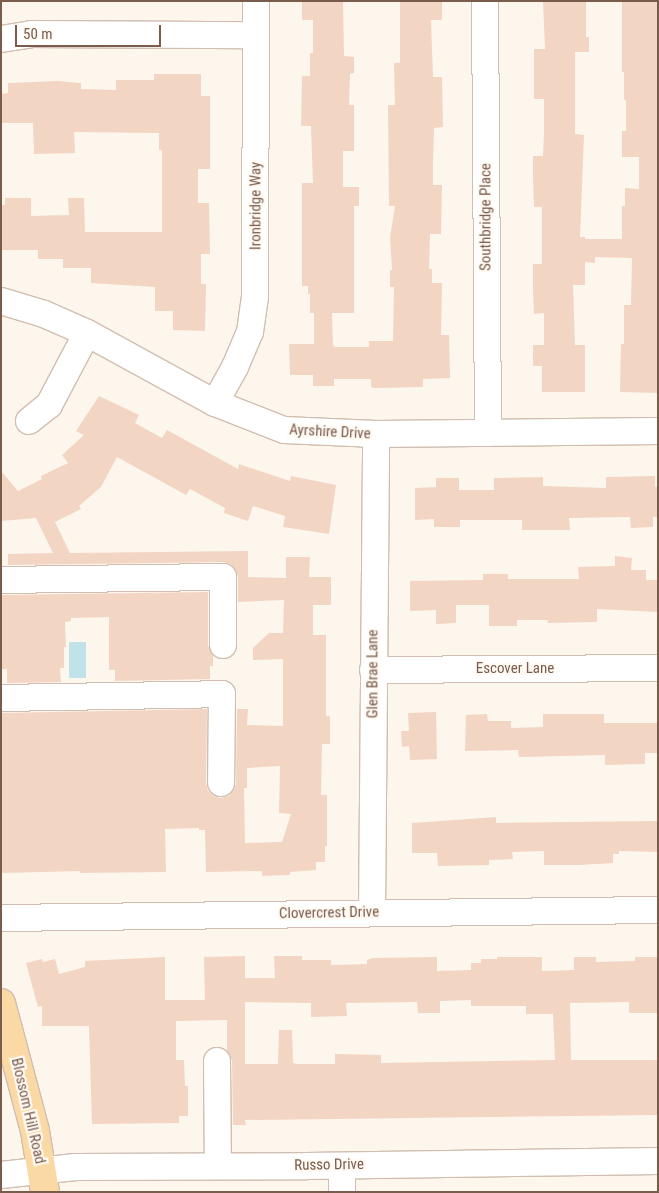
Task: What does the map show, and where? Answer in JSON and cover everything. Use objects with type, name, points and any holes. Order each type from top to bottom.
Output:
[{"type":"main road","name":"Blossom Hill Road","points":[[1,1003],[33,1122],[43,1180]]},
{"type":"street","name":"Ironbridge Way","points":[[215,403],[235,367],[250,332],[255,296],[256,1]]},
{"type":"street","name":"Southbridge Place","points":[[485,1],[488,434]]},
{"type":"street","points":[[1,39],[31,34],[256,35]]},
{"type":"street","name":"Ayrshire Drive","points":[[1,301],[44,314],[87,333],[215,403],[284,430],[376,434],[658,431]]},
{"type":"street","points":[[30,421],[49,405],[87,333]]},
{"type":"street","name":"Glen Brae Lane","points":[[372,913],[376,434]]},
{"type":"street","points":[[1,580],[223,578],[223,645]]},
{"type":"street","name":"Escover Lane","points":[[373,670],[658,668]]},
{"type":"street","points":[[1,698],[222,694],[221,783]]},
{"type":"street","name":"Clovercrest Drive","points":[[1,918],[658,910]]},
{"type":"street","points":[[217,1061],[218,1166]]},
{"type":"street","name":"Russo Drive","points":[[1,1175],[43,1180],[218,1166],[658,1161]]},
{"type":"street","points":[[342,1166],[342,1192]]},
{"type":"water","points":[[69,642],[86,642],[86,678],[69,678]]},
{"type":"building","points":[[302,1],[343,1],[344,56],[354,57],[354,73],[350,74],[349,105],[354,105],[354,151],[343,151],[343,187],[359,187],[359,206],[354,206],[354,313],[332,313],[333,345],[335,347],[369,347],[369,341],[393,341],[394,287],[390,287],[390,270],[392,270],[390,237],[395,206],[389,206],[388,105],[395,105],[394,63],[400,63],[400,1],[442,1],[442,20],[431,20],[433,77],[442,77],[443,127],[434,128],[433,163],[433,185],[442,185],[441,234],[430,234],[429,269],[432,269],[432,283],[442,283],[441,335],[449,335],[450,378],[423,379],[423,387],[374,388],[371,387],[371,379],[334,379],[334,386],[313,386],[313,375],[290,375],[289,344],[314,344],[314,313],[310,313],[308,286],[302,286],[302,183],[313,183],[311,126],[301,126],[302,76],[310,76],[310,53],[313,53],[313,20],[302,20]]},
{"type":"building","points":[[543,1],[586,1],[586,37],[589,37],[589,52],[575,52],[575,134],[584,135],[580,237],[585,237],[585,239],[622,239],[622,206],[625,206],[625,188],[639,189],[639,157],[622,157],[622,131],[626,131],[626,100],[624,100],[624,72],[622,72],[622,1],[658,1],[658,393],[620,392],[621,344],[624,344],[624,305],[631,305],[632,258],[595,257],[595,263],[585,262],[585,285],[573,285],[575,345],[585,345],[585,392],[542,392],[542,366],[533,366],[533,345],[544,345],[544,313],[534,314],[533,291],[533,264],[542,264],[542,207],[534,207],[533,156],[543,156],[544,99],[534,99],[534,49],[545,49]]},
{"type":"building","points":[[154,74],[201,74],[201,96],[210,96],[210,169],[198,169],[198,203],[209,203],[210,254],[201,254],[201,284],[206,284],[205,331],[173,330],[173,311],[155,311],[155,287],[91,283],[91,268],[63,268],[63,259],[38,259],[38,250],[2,250],[1,205],[5,205],[5,198],[31,198],[31,216],[69,215],[68,198],[84,198],[85,232],[162,232],[162,150],[159,150],[159,133],[74,132],[75,153],[34,154],[33,123],[1,123],[1,94],[8,93],[8,83],[58,81],[81,83],[81,89],[116,90],[116,80],[154,80]]},
{"type":"building","points":[[99,396],[139,415],[135,423],[162,438],[167,430],[238,469],[239,464],[290,481],[291,476],[336,485],[329,534],[283,527],[285,516],[253,506],[248,521],[224,513],[225,508],[190,489],[186,495],[117,457],[101,487],[79,506],[81,509],[55,522],[70,553],[248,551],[248,577],[286,578],[286,557],[310,557],[309,577],[331,577],[331,605],[313,605],[313,635],[326,635],[326,716],[330,716],[330,744],[322,744],[321,795],[327,795],[327,846],[325,846],[325,862],[316,862],[316,870],[290,872],[290,875],[262,876],[262,871],[206,872],[205,830],[199,830],[199,828],[165,829],[166,872],[80,873],[80,871],[3,873],[1,869],[1,713],[207,709],[206,783],[208,791],[220,798],[229,796],[236,784],[237,709],[248,709],[247,725],[283,726],[283,659],[253,660],[253,648],[269,633],[283,633],[284,600],[238,602],[238,577],[236,570],[231,564],[223,562],[8,565],[8,554],[53,553],[36,518],[1,521],[1,471],[18,491],[42,479],[41,476],[68,463],[62,455],[84,435],[76,431]],"holes":[[[280,766],[279,813],[291,814],[282,842],[245,843],[244,788],[247,788],[247,768]]]},
{"type":"building","points":[[655,476],[655,487],[658,487],[658,517],[653,517],[653,527],[631,528],[630,517],[569,518],[570,530],[522,530],[522,520],[460,520],[460,527],[434,527],[434,519],[415,520],[415,488],[436,487],[436,478],[459,478],[459,490],[494,490],[494,478],[543,477],[543,486],[606,488],[606,477]]},
{"type":"building","points":[[615,556],[632,558],[631,570],[646,570],[646,580],[658,580],[658,612],[597,609],[597,622],[547,623],[548,620],[517,620],[517,626],[489,626],[489,605],[456,605],[456,623],[436,624],[436,610],[410,611],[410,581],[483,580],[483,574],[508,574],[508,579],[579,579],[578,567],[615,566]]},
{"type":"building","points":[[208,592],[208,645],[213,656],[213,666],[210,666],[210,679],[115,681],[115,670],[109,670],[109,617],[71,618],[71,621],[65,622],[66,647],[64,647],[64,668],[60,668],[61,682],[7,683],[7,669],[1,669],[1,595]]},
{"type":"building","points":[[436,712],[437,759],[410,760],[409,746],[402,747],[401,731],[409,731],[408,713]]},
{"type":"building","points":[[487,714],[488,721],[511,721],[511,728],[543,727],[543,714],[604,714],[604,723],[658,723],[658,753],[645,753],[645,764],[605,765],[605,755],[519,757],[518,750],[465,751],[466,715]]},
{"type":"building","points":[[496,817],[496,823],[658,821],[658,852],[619,851],[619,854],[613,854],[613,863],[544,865],[544,851],[512,852],[513,859],[489,860],[489,865],[438,866],[437,853],[412,853],[412,823]]},
{"type":"building","points":[[245,956],[245,978],[275,978],[274,956],[302,956],[302,960],[331,960],[331,965],[367,964],[367,960],[373,958],[437,957],[437,971],[471,970],[471,963],[481,963],[481,959],[497,959],[497,957],[542,957],[542,971],[574,970],[574,957],[596,957],[596,962],[635,961],[635,957],[658,957],[658,1013],[629,1013],[629,1002],[570,1003],[571,1060],[658,1060],[658,1115],[245,1120],[246,1125],[233,1125],[232,1061],[227,1051],[227,1020],[176,1021],[176,1060],[184,1060],[185,1086],[188,1086],[188,1116],[179,1116],[179,1123],[92,1124],[89,1026],[42,1026],[42,1006],[38,1007],[26,963],[42,959],[43,962],[55,959],[59,974],[85,967],[85,961],[165,957],[165,1000],[205,1000],[204,957]],"holes":[[[471,1000],[471,1006],[526,1006],[526,1014],[553,1014],[555,1060],[381,1063],[381,1055],[335,1054],[335,1064],[298,1064],[293,1063],[292,1030],[279,1030],[278,1064],[245,1064],[245,1002],[311,1003],[311,1017],[347,1016],[346,1003],[417,1002],[418,1013],[440,1013],[440,1001]]]}]
